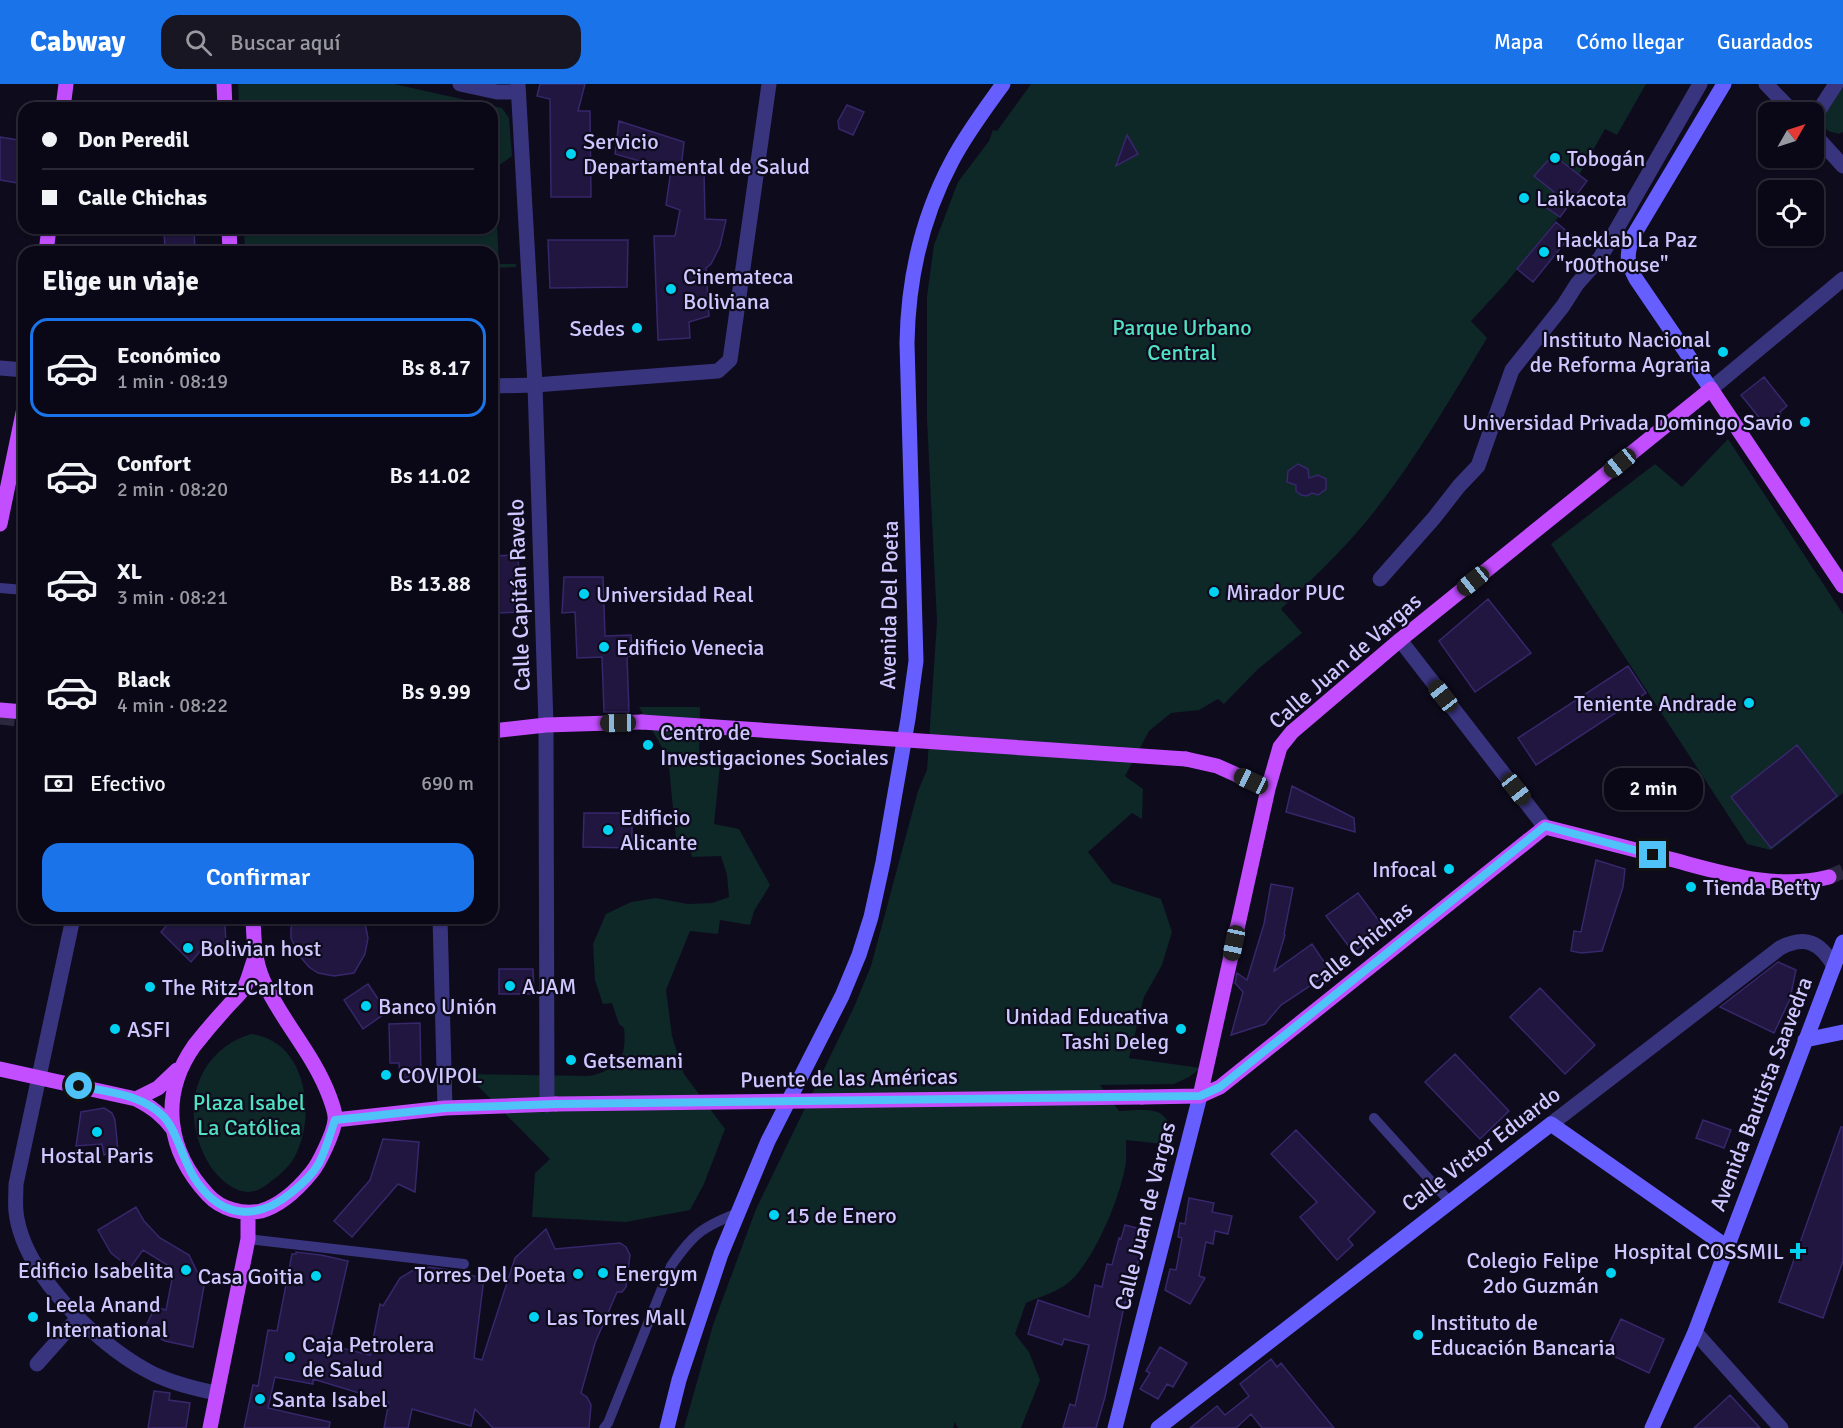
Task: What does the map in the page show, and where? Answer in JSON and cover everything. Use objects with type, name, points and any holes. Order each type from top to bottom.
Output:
[{"type":"main road","points":[[64,102],[66,84]]},
{"type":"main road","points":[[224,84],[225,102]]},
{"type":"main road","name":"Avenida Del Poeta","points":[[667,1428],[682,1370],[721,1254],[768,1141],[842,996],[860,955],[871,917],[896,789],[916,661],[907,343],[908,309],[913,271],[923,233],[952,161],[965,138],[1003,84]]},
{"type":"main road","points":[[1724,84],[1632,238],[1628,254],[1629,266],[1843,586]]},
{"type":"main road","name":"Calle Juan de Vargas","points":[[1115,1428],[1200,1096],[1268,789],[1280,747],[1292,732],[1400,640],[1711,389]]},
{"type":"main road","points":[[0,524],[18,437]]},
{"type":"main road","points":[[0,711],[18,712]]},
{"type":"main road","points":[[498,730],[546,725],[642,722],[1185,759],[1217,766],[1268,789]]},
{"type":"main road","points":[[1545,826],[1740,877],[1784,883],[1808,882],[1829,877]]},
{"type":"main road","name":"Calle Chichas","points":[[1142,1097],[1200,1096],[1220,1087],[1545,826]]},
{"type":"main road","points":[[253,924],[255,958],[271,996],[315,1063],[332,1102],[335,1120],[318,1164],[300,1186],[283,1200],[264,1210],[248,1214],[227,1208],[210,1197],[198,1183],[185,1163],[173,1129],[171,1106],[174,1084],[182,1066],[200,1039],[244,988],[255,958]]},
{"type":"main road","name":"Avenida Bautista Saavedra","points":[[1652,1428],[1695,1332],[1843,942]]},
{"type":"main road","points":[[1806,1040],[1843,1032]]},
{"type":"main road","points":[[136,1099],[158,1088],[182,1066]]},
{"type":"main road","points":[[0,1069],[136,1099],[158,1112],[173,1129]]},
{"type":"main road","name":"Puente de las Américas","points":[[335,1120],[445,1108],[1142,1097]]},
{"type":"main road","points":[[1551,1124],[1727,1247]]},
{"type":"main road","name":"Calle Victor Eduardo","points":[[1158,1428],[1551,1124]]},
{"type":"main road","points":[[210,1428],[248,1239],[248,1214]]},
{"type":"street","points":[[460,84],[497,92],[518,88]]},
{"type":"street","points":[[498,386],[718,371],[730,360],[769,84]]},
{"type":"street","points":[[1380,579],[1478,466],[1512,370],[1563,306],[1577,284],[1600,258],[1700,84]]},
{"type":"street","points":[[1766,84],[1783,102]]},
{"type":"street","points":[[1824,103],[1836,84]]},
{"type":"street","name":"Calle Capitán Ravelo","points":[[518,88],[535,385],[546,725],[552,1105]]},
{"type":"street","points":[[1837,148],[1843,166]]},
{"type":"street","name":"Calle Juan de Vargas","points":[[1711,389],[1843,279]]},
{"type":"street","points":[[0,368],[18,370]]},
{"type":"street","points":[[1400,640],[1545,826]]},
{"type":"street","points":[[72,924],[16,1184],[16,1213],[25,1244],[42,1275],[77,1319],[116,1352],[147,1371],[183,1385],[216,1393]]},
{"type":"street","points":[[440,924],[445,1108]]},
{"type":"street","name":"Calle Victor Eduardo","points":[[1551,1124],[1780,948],[1792,942],[1805,941],[1819,946],[1834,966]]},
{"type":"street","points":[[37,1364],[77,1319]]},
{"type":"street","points":[[1695,1332],[1781,1428]]},
{"type":"lane","points":[[0,588],[18,590]]},
{"type":"lane","points":[[1374,1118],[1449,1201]]},
{"type":"lane","points":[[604,1428],[671,1266],[697,1233],[713,1222],[738,1213]]},
{"type":"lane","points":[[248,1239],[464,1264]]},
{"type":"green space","points":[[238,84],[394,84],[475,102],[239,102]]},
{"type":"green space","name":"Parque Urbano Central","points":[[1031,84],[1646,84],[1617,135],[1605,129],[1579,175],[1587,181],[1507,282],[1471,321],[1487,338],[1399,479],[1355,534],[1281,609],[1302,633],[1257,670],[1224,704],[1218,699],[1199,710],[1171,713],[1149,731],[1125,776],[1143,789],[1142,819],[1132,813],[1088,852],[1112,883],[1161,899],[1172,932],[1162,965],[1144,997],[1129,1058],[1201,1068],[1174,1084],[1100,1085],[1119,1111],[1150,1111],[1164,1116],[1168,1122],[1173,1145],[1126,1140],[1126,1165],[1117,1197],[1104,1230],[1087,1261],[1064,1286],[1026,1303],[1015,1334],[1029,1352],[1040,1380],[1021,1428],[958,1428],[955,1422],[953,1428],[684,1428],[713,1325],[756,1209],[854,1007],[871,966],[918,791],[927,770],[937,622],[927,420],[927,296],[934,245],[958,182],[989,141],[993,130],[997,131]]},
{"type":"green space","points":[[1843,86],[1843,132],[1839,134],[1828,131],[1824,126],[1825,113]]},
{"type":"green space","points":[[498,107],[502,108],[509,118],[512,156],[498,166]]},
{"type":"green space","points":[[244,234],[497,234],[499,264],[516,264],[516,267],[498,268],[498,246],[245,246]]},
{"type":"green space","name":"Teniente Andrade","points":[[1728,439],[1843,614],[1843,793],[1771,850],[1747,844],[1551,544],[1655,464],[1682,487]]},
{"type":"green space","points":[[639,707],[700,707],[699,761],[720,765],[714,824],[739,829],[770,885],[754,911],[750,925],[720,920],[718,934],[690,931],[666,990],[672,1036],[684,1074],[725,1129],[704,1184],[690,1210],[626,1222],[532,1217],[535,1173],[550,1159],[466,1074],[589,1076],[614,1066],[622,1055],[624,1028],[619,1024],[612,1003],[603,1004],[595,980],[593,944],[606,914],[631,902],[656,898],[688,904],[712,903],[729,897],[727,875],[721,856],[692,857],[690,847],[677,848],[668,758]]},
{"type":"green space","name":"Plaza Isabel La Católica","points":[[251,1034],[269,1039],[284,1049],[294,1063],[305,1098],[305,1117],[303,1135],[291,1162],[266,1186],[251,1192],[230,1186],[209,1164],[200,1145],[195,1126],[194,1106],[197,1087],[204,1070],[216,1055],[231,1043]]},
{"type":"building","name":"Servicio Departamental de Salud","points":[[540,84],[585,84],[578,111],[590,111],[591,197],[551,197],[550,99],[537,96]]},
{"type":"building","points":[[847,105],[864,112],[853,135],[839,129],[838,121]]},
{"type":"building","name":"Cinemateca Boliviana","points":[[619,121],[684,142],[681,169],[704,171],[705,219],[726,220],[720,246],[711,264],[706,268],[709,316],[689,322],[690,338],[658,340],[654,236],[675,236],[680,210],[666,205],[671,170],[615,154]]},
{"type":"building","points":[[1127,135],[1138,154],[1116,166]]},
{"type":"building","points":[[0,137],[18,140],[18,183],[0,180]]},
{"type":"building","points":[[1553,155],[1587,181],[1560,217],[1544,206],[1554,192],[1534,176]]},
{"type":"building","name":"Hacklab La Paz \"r00thouse\"","points":[[1556,222],[1571,235],[1533,282],[1517,269]]},
{"type":"building","points":[[164,234],[194,234],[195,246],[165,246]]},
{"type":"building","points":[[548,240],[628,240],[627,287],[550,288]]},
{"type":"building","points":[[1764,377],[1787,406],[1766,426],[1741,395]]},
{"type":"building","points":[[1298,464],[1308,469],[1309,478],[1318,475],[1326,479],[1326,489],[1318,495],[1312,493],[1307,496],[1296,491],[1296,485],[1287,482],[1288,471]]},
{"type":"building","points":[[518,555],[521,612],[498,613],[498,556]]},
{"type":"building","points":[[564,577],[603,577],[605,636],[631,635],[632,656],[627,656],[629,712],[604,712],[602,657],[577,658],[575,612],[562,613]]},
{"type":"building","points":[[1488,599],[1531,653],[1475,692],[1439,641]]},
{"type":"building","points":[[1628,666],[1646,693],[1536,765],[1518,738]]},
{"type":"building","points":[[1797,745],[1837,796],[1771,848],[1731,797]]},
{"type":"building","points":[[1292,786],[1354,818],[1355,832],[1286,812]]},
{"type":"building","name":"Edificio Alicante","points":[[584,813],[632,813],[632,848],[583,847]]},
{"type":"building","points":[[1596,860],[1625,869],[1623,887],[1602,951],[1581,953],[1571,951],[1574,931],[1581,932]]},
{"type":"building","points":[[1271,884],[1293,888],[1285,935],[1274,971],[1312,944],[1331,972],[1281,1005],[1265,1024],[1231,1035],[1243,992],[1235,983],[1237,973],[1247,980],[1264,924]]},
{"type":"building","points":[[1358,893],[1385,929],[1353,952],[1326,916]]},
{"type":"building","points":[[168,924],[220,924],[225,925],[226,944],[216,944],[202,949],[191,962],[161,932]]},
{"type":"building","points":[[292,924],[365,924],[368,938],[365,954],[354,973],[334,976],[318,973],[309,967],[298,954],[291,938]]},
{"type":"building","points":[[1778,962],[1796,970],[1790,999],[1774,1033],[1720,1007]]},
{"type":"building","points":[[499,969],[533,969],[534,994],[499,994]]},
{"type":"building","name":"Banco Unión","points":[[368,984],[387,1012],[363,1029],[344,1000]]},
{"type":"building","points":[[1540,988],[1595,1045],[1565,1074],[1510,1017]]},
{"type":"building","points":[[420,1023],[421,1078],[400,1078],[399,1063],[390,1063],[389,1024]]},
{"type":"building","points":[[1455,1054],[1509,1111],[1480,1139],[1425,1082]]},
{"type":"building","name":"Hostal Paris","points":[[104,1108],[112,1113],[115,1120],[118,1151],[104,1155],[102,1144],[76,1146],[81,1112]]},
{"type":"building","points":[[1703,1120],[1731,1130],[1724,1148],[1696,1138]]},
{"type":"building","points":[[1841,1127],[1843,1127],[1843,1261],[1823,1318],[1779,1302]]},
{"type":"building","points":[[1296,1130],[1375,1212],[1348,1239],[1353,1245],[1337,1260],[1300,1217],[1317,1202],[1271,1154]]},
{"type":"building","points":[[383,1139],[419,1142],[415,1192],[398,1184],[352,1237],[334,1221],[370,1180]]},
{"type":"building","points":[[1189,1198],[1214,1203],[1212,1212],[1232,1216],[1228,1234],[1215,1231],[1213,1244],[1206,1242],[1199,1276],[1205,1278],[1190,1304],[1165,1290],[1170,1269],[1176,1270],[1182,1238],[1178,1237],[1180,1223],[1185,1224]]},
{"type":"building","points":[[136,1207],[144,1221],[160,1238],[189,1255],[204,1286],[193,1347],[165,1341],[144,1330],[155,1307],[166,1310],[174,1269],[143,1250],[130,1268],[111,1253],[98,1230]]},
{"type":"building","points":[[1125,1225],[1145,1230],[1129,1303],[1125,1302],[1105,1397],[1096,1428],[1063,1428],[1070,1404],[1075,1406],[1089,1345],[1064,1339],[1062,1345],[1028,1334],[1038,1300],[1089,1317],[1095,1285],[1102,1287],[1107,1264],[1112,1265]]},
{"type":"building","points":[[546,1229],[555,1249],[620,1243],[626,1247],[630,1255],[626,1287],[622,1292],[617,1292],[595,1343],[581,1393],[587,1397],[591,1405],[589,1428],[493,1428],[475,1409],[471,1426],[412,1409],[408,1428],[384,1428],[389,1402],[313,1379],[313,1384],[275,1377],[268,1408],[330,1422],[329,1428],[244,1428],[253,1385],[258,1386],[268,1330],[277,1331],[292,1254],[296,1252],[321,1255],[348,1261],[329,1345],[370,1355],[380,1304],[383,1306],[400,1278],[420,1266],[460,1271],[459,1273],[484,1278],[474,1358],[482,1360],[515,1258]]},
{"type":"building","points":[[1621,1319],[1664,1339],[1649,1373],[1605,1352]]},
{"type":"building","points":[[1160,1347],[1187,1363],[1173,1387],[1167,1384],[1158,1399],[1140,1389],[1150,1373],[1146,1371]]},
{"type":"building","points":[[1271,1359],[1277,1367],[1281,1363],[1334,1428],[1262,1428],[1251,1414],[1236,1428],[1190,1428],[1217,1406],[1225,1415],[1249,1396],[1240,1384]]},
{"type":"building","points":[[154,1391],[170,1393],[169,1400],[190,1403],[186,1428],[148,1428]]},
{"type":"building","points":[[1730,1395],[1760,1428],[1694,1428],[1714,1410]]},
{"type":"tunnel","points":[[0,717],[18,719]]},
{"type":"tunnel","points":[[1829,877],[1843,871]]},
{"type":"place","name":"Servicio Departamental de Salud","points":[[571,154]]},
{"type":"place","name":"Tobogán","points":[[1555,158]]},
{"type":"place","name":"Laikacota","points":[[1524,198]]},
{"type":"place","name":"Hacklab La Paz \"r00thouse\"","points":[[1544,252]]},
{"type":"place","name":"Cinemateca Boliviana","points":[[671,289]]},
{"type":"place","name":"Sedes","points":[[637,328]]},
{"type":"place","name":"Instituto Nacional de Reforma Agraria","points":[[1723,352]]},
{"type":"place","name":"Universidad Privada Domingo Savio","points":[[1805,422]]},
{"type":"place","name":"Mirador PUC","points":[[1214,592]]},
{"type":"place","name":"Universidad Real","points":[[584,594]]},
{"type":"place","name":"Edificio Venecia","points":[[604,647]]},
{"type":"place","name":"Teniente Andrade","points":[[1749,703]]},
{"type":"place","name":"Centro de Investigaciones Sociales","points":[[648,745]]},
{"type":"place","name":"Edificio Alicante","points":[[608,830]]},
{"type":"place","name":"Infocal","points":[[1449,869]]},
{"type":"place","name":"Tienda Betty","points":[[1691,887]]},
{"type":"place","name":"Bolivian host","points":[[188,948]]},
{"type":"place","name":"AJAM","points":[[510,986]]},
{"type":"place","name":"The Ritz-Carlton","points":[[150,987]]},
{"type":"place","name":"Banco Unión","points":[[366,1006]]},
{"type":"place","name":"ASFI","points":[[115,1029]]},
{"type":"place","name":"Unidad Educativa Tashi Deleg","points":[[1181,1029]]},
{"type":"place","name":"Getsemani","points":[[571,1060]]},
{"type":"place","name":"COVIPOL","points":[[386,1075]]},
{"type":"place","name":"Hostal Paris","points":[[97,1132]]},
{"type":"place","name":"15 de Enero","points":[[774,1215]]},
{"type":"place","name":"Hospital COSSMIL","points":[[1798,1251]]},
{"type":"place","name":"Edificio Isabelita","points":[[186,1270]]},
{"type":"place","name":"Energym","points":[[603,1273]]},
{"type":"place","name":"Colegio Felipe 2do Guzmán","points":[[1611,1273]]},
{"type":"place","name":"Torres Del Poeta","points":[[578,1274]]},
{"type":"place","name":"Casa Goitia","points":[[316,1276]]},
{"type":"place","name":"Leela Anand International","points":[[33,1317]]},
{"type":"place","name":"Las Torres Mall","points":[[534,1317]]},
{"type":"place","name":"Instituto de Educación Bancaria","points":[[1418,1335]]},
{"type":"place","name":"Caja Petrolera de Salud","points":[[290,1357]]},
{"type":"place","name":"Santa Isabel","points":[[260,1399]]},
{"type":"route","points":[[79,1086],[136,1099],[151,1106],[173,1129],[185,1163],[210,1197],[227,1208],[248,1214],[264,1210],[283,1200],[300,1186],[318,1164],[335,1120],[445,1108],[556,1104],[1200,1096],[1220,1087],[1545,826],[1653,855]]}]
